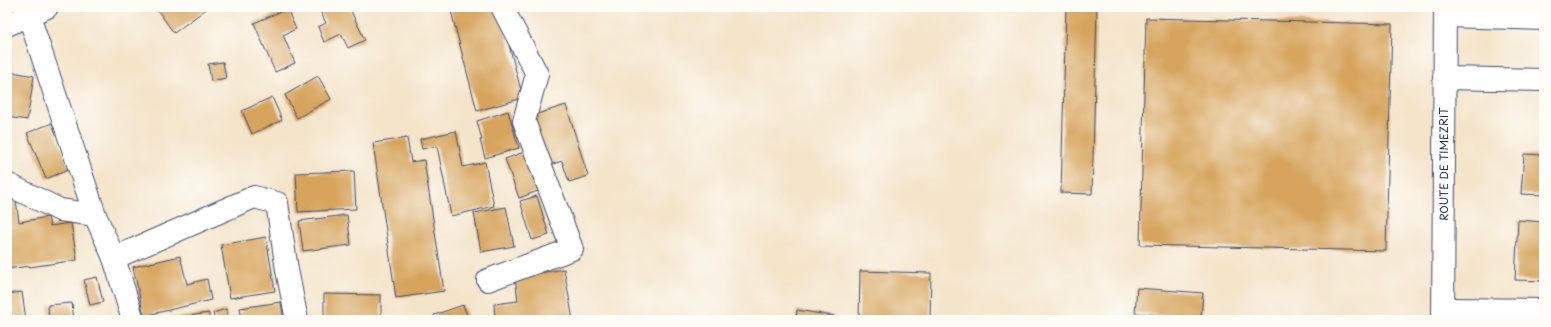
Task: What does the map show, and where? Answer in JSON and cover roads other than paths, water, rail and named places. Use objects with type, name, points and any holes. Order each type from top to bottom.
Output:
[{"type":"street","points":[[488,280],[572,249],[524,121],[537,74],[502,7]]},
{"type":"street","points":[[7,25],[38,11],[96,215],[114,258],[133,320]]},
{"type":"street","points":[[1445,12],[1544,19]]},
{"type":"street","name":"ROUTE DE TIMEZRIT","points":[[1443,314],[1445,12]]},
{"type":"street","points":[[1444,78],[1544,80]]},
{"type":"street","points":[[7,184],[60,210],[96,215]]},
{"type":"street","points":[[114,258],[254,197],[276,203],[297,320]]},
{"type":"street","points":[[1443,314],[1544,310]]}]
